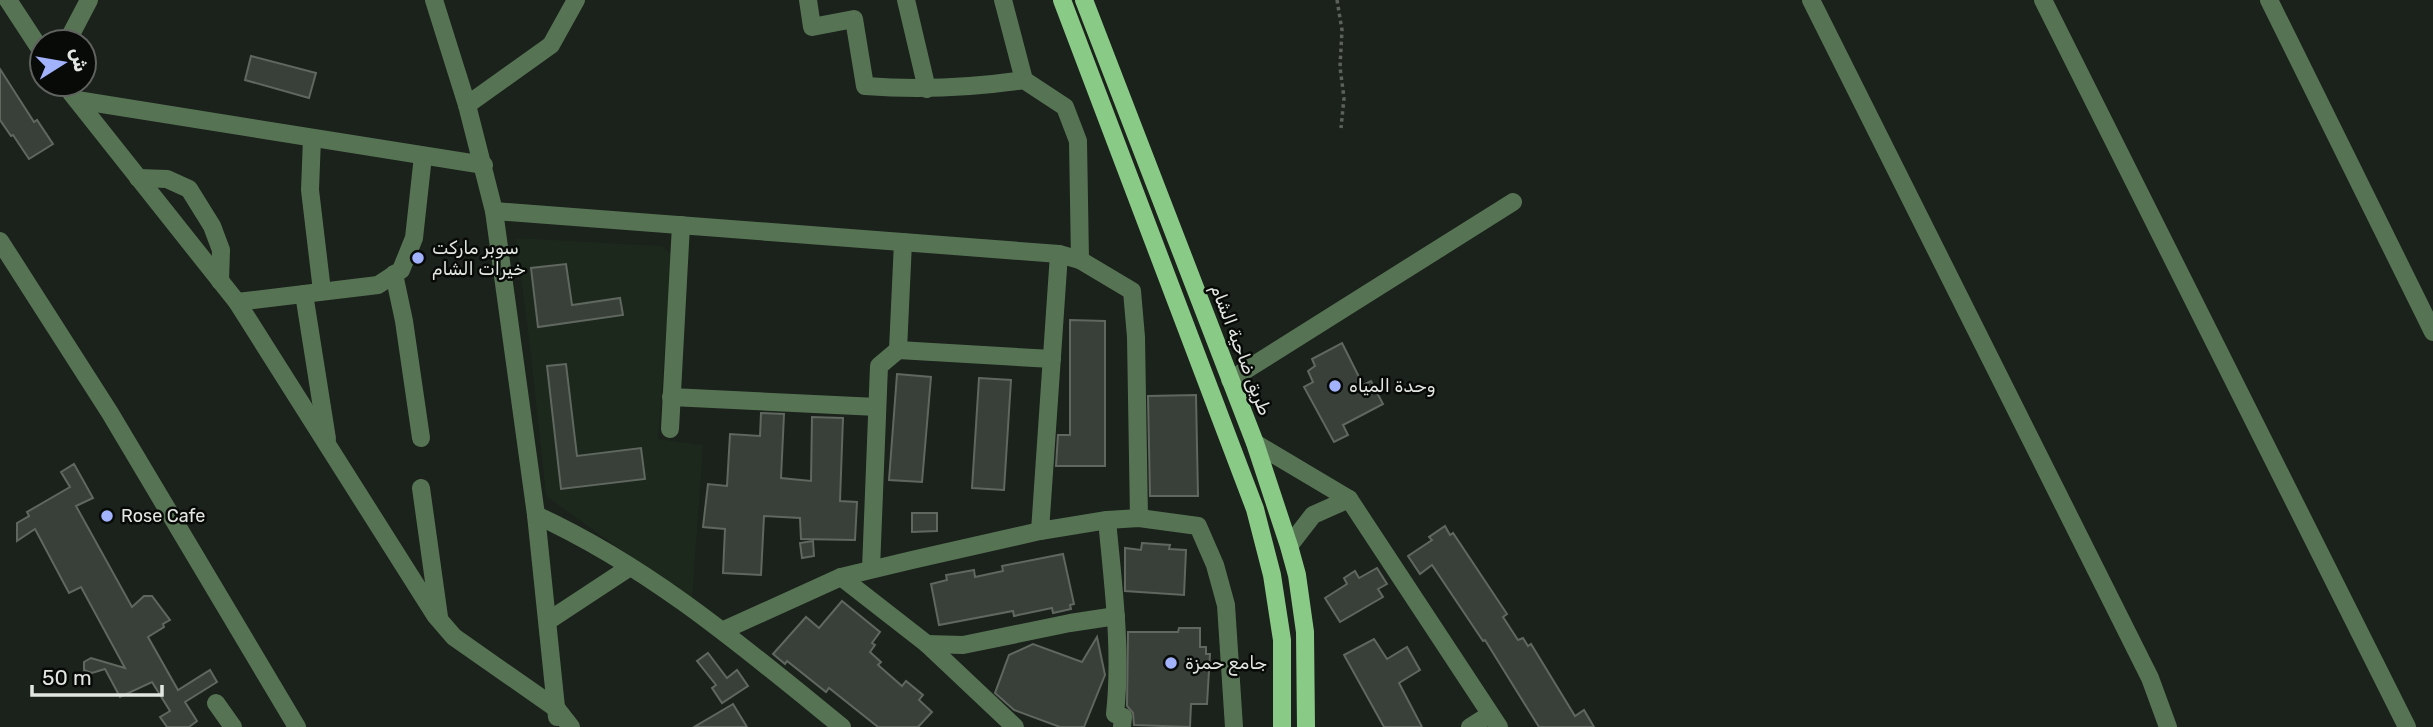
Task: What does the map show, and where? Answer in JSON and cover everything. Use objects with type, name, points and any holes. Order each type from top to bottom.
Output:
[{"type":"main road","points":[[1062,0],[1255,509],[1272,575],[1282,640],[1282,727]]},
{"type":"main road","name":"طريق ضاحية الشام","points":[[1084,0],[1255,443],[1289,546],[1297,575],[1305,632],[1306,727]]},
{"type":"street","points":[[8,0],[28,31]]},
{"type":"street","points":[[74,28],[89,0]]},
{"type":"street","points":[[433,0],[467,105],[494,211],[536,515],[557,718]]},
{"type":"street","points":[[467,105],[551,45],[576,0]]},
{"type":"street","points":[[808,0],[812,27],[854,19],[865,86],[927,89],[978,87],[1024,80]]},
{"type":"street","points":[[906,0],[927,89]]},
{"type":"street","points":[[1003,0],[1024,80],[1065,107],[1078,141],[1080,260]]},
{"type":"street","points":[[1811,0],[2150,678],[2168,727]]},
{"type":"street","points":[[2043,0],[2407,727]]},
{"type":"street","points":[[2269,0],[2433,332]]},
{"type":"street","points":[[77,100],[484,165]]},
{"type":"street","points":[[77,100],[237,302],[440,620],[454,637],[571,727]]},
{"type":"street","points":[[312,138],[310,190],[313,293],[328,447]]},
{"type":"street","points":[[237,302],[378,285],[401,270],[414,238],[423,156]]},
{"type":"street","points":[[138,178],[167,178],[189,189],[212,226],[221,250],[220,281]]},
{"type":"street","points":[[1230,380],[1513,202]]},
{"type":"street","points":[[494,211],[1059,254],[1080,260],[1132,291],[1136,337],[1139,518]]},
{"type":"street","points":[[670,429],[681,225]]},
{"type":"street","points":[[0,241],[110,413],[297,727]]},
{"type":"street","points":[[898,350],[903,242]]},
{"type":"street","points":[[1040,531],[1059,254]]},
{"type":"street","points":[[394,274],[404,321],[421,438]]},
{"type":"street","points":[[871,569],[879,366],[898,350],[1052,359]]},
{"type":"street","points":[[671,397],[877,407]]},
{"type":"street","points":[[1255,443],[1349,499],[1494,721],[1470,727]]},
{"type":"street","points":[[421,488],[440,620]]},
{"type":"street","points":[[1289,546],[1313,515],[1349,499]]},
{"type":"street","points":[[536,515],[583,536],[724,630],[842,727]]},
{"type":"street","points":[[724,630],[841,577],[1040,531],[1107,520],[1139,518],[1198,526],[1215,565],[1226,605],[1234,727]]},
{"type":"street","points":[[1107,520],[1118,652],[1115,714],[1123,717],[1122,727]]},
{"type":"street","points":[[548,621],[630,568]]},
{"type":"street","points":[[841,577],[927,645],[1015,727]]},
{"type":"street","points":[[927,645],[963,645],[1116,616]]},
{"type":"street","points":[[216,703],[233,727]]},
{"type":"path","points":[[1337,0],[1342,30],[1340,66],[1344,98],[1341,128]]},
{"type":"shaded area","points":[[516,238],[662,246],[672,255],[658,439],[703,445],[692,601],[546,496]]},
{"type":"building","points":[[251,56],[316,73],[309,98],[245,80]]},
{"type":"building","points":[[0,69],[34,122],[37,120],[53,144],[29,159],[0,120]]},
{"type":"building","points":[[566,264],[572,305],[620,298],[623,315],[538,327],[531,268]]},
{"type":"building","points":[[1070,320],[1105,321],[1105,466],[1056,466],[1058,435],[1070,435]]},
{"type":"building","points":[[1342,343],[1363,385],[1371,381],[1383,404],[1343,425],[1348,435],[1334,442],[1304,387],[1313,382],[1308,371],[1315,366],[1312,359]]},
{"type":"building","points":[[566,364],[577,456],[641,448],[645,479],[561,489],[547,366]]},
{"type":"building","points":[[897,374],[931,377],[922,482],[889,480]]},
{"type":"building","points":[[979,378],[1011,380],[1004,490],[972,488]]},
{"type":"building","points":[[1196,395],[1198,496],[1150,496],[1148,396]]},
{"type":"building","points":[[761,413],[784,414],[781,478],[811,481],[812,417],[843,418],[840,501],[857,502],[855,540],[801,539],[800,518],[764,516],[761,575],[723,573],[725,529],[703,527],[708,484],[727,486],[730,434],[760,436]]},
{"type":"building","points":[[74,464],[93,498],[76,506],[132,607],[144,596],[152,596],[170,620],[148,637],[178,690],[210,670],[217,682],[185,702],[197,721],[189,727],[167,727],[160,717],[170,711],[152,682],[120,697],[105,669],[92,673],[84,670],[84,662],[91,658],[125,668],[81,587],[69,593],[35,529],[17,541],[17,523],[29,516],[27,512],[70,487],[61,472]]},
{"type":"building","points":[[912,513],[937,513],[937,531],[912,532]]},
{"type":"building","points":[[1445,526],[1450,535],[1453,533],[1507,614],[1503,617],[1518,640],[1523,638],[1528,646],[1531,644],[1575,716],[1584,710],[1594,727],[1539,727],[1485,640],[1483,641],[1432,565],[1420,574],[1408,556],[1432,540],[1429,537]]},
{"type":"building","points":[[813,541],[814,556],[802,558],[800,543]]},
{"type":"building","points":[[1142,543],[1170,545],[1169,549],[1186,550],[1184,595],[1125,591],[1125,548],[1141,550]]},
{"type":"building","points":[[1063,554],[1074,604],[1070,605],[1071,609],[1053,613],[1052,608],[1014,616],[1013,611],[939,625],[931,584],[947,580],[946,575],[974,570],[975,577],[1003,571],[1002,566]]},
{"type":"building","points":[[1377,568],[1387,584],[1378,589],[1383,597],[1340,622],[1325,598],[1347,584],[1344,578],[1355,571],[1359,578]]},
{"type":"building","points":[[842,601],[880,632],[872,643],[875,645],[870,652],[881,662],[878,665],[902,686],[906,681],[923,695],[919,700],[932,712],[918,727],[878,727],[829,688],[826,692],[787,661],[785,664],[773,654],[806,617],[819,628]]},
{"type":"building","points":[[1179,628],[1200,628],[1200,647],[1206,647],[1206,654],[1210,654],[1207,704],[1191,704],[1190,727],[1134,725],[1133,713],[1127,706],[1128,632],[1178,632]]},
{"type":"building","points":[[1097,637],[1105,675],[1084,727],[1060,727],[1014,710],[995,693],[1009,655],[1033,644],[1082,662]]},
{"type":"building","points":[[1374,639],[1387,659],[1407,647],[1420,670],[1399,683],[1422,727],[1384,727],[1344,655]]},
{"type":"building","points":[[708,653],[727,678],[737,670],[748,686],[722,703],[712,688],[716,685],[697,661]]},
{"type":"building","points":[[733,704],[747,727],[694,727]]},
{"type":"place","name":"سوبر ماركت خيرات الشام","points":[[418,258]]},
{"type":"place","name":"وحدة المياه","points":[[1335,386]]},
{"type":"place","name":"Rose Cafe","points":[[107,516]]},
{"type":"place","name":"جامع حمزة","points":[[1171,663]]}]
